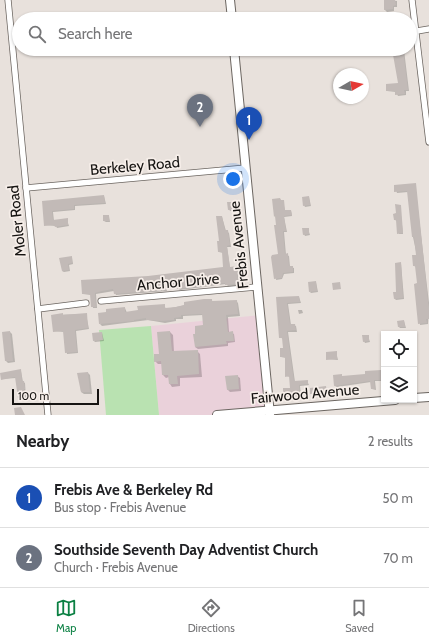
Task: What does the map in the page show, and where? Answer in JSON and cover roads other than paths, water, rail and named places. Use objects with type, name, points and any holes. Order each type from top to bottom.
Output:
[{"type":"main road","points":[[230,0],[231,12]]},
{"type":"main road","name":"Frebis Avenue","points":[[235,56],[269,413]]},
{"type":"main road","points":[[417,398],[429,397]]},
{"type":"main road","name":"Fairwood Avenue","points":[[217,415],[269,413],[381,402]]},
{"type":"street","name":"Moler Road","points":[[8,0],[12,42]]},
{"type":"street","points":[[412,0],[414,12]]},
{"type":"street","points":[[429,29],[417,31],[429,142]]},
{"type":"street","name":"Moler Road","points":[[13,56],[48,415]]},
{"type":"street","name":"Berkeley Road","points":[[26,188],[246,168]]},
{"type":"street","name":"Anchor Drive","points":[[102,301],[258,287]]},
{"type":"street","points":[[38,308],[86,303]]},
{"type":"place","name":"Southside Seventh Day Adventist Church","points":[[200,127]]},
{"type":"place","name":"Frebis Ave & Berkeley Rd","points":[[249,140]]}]
